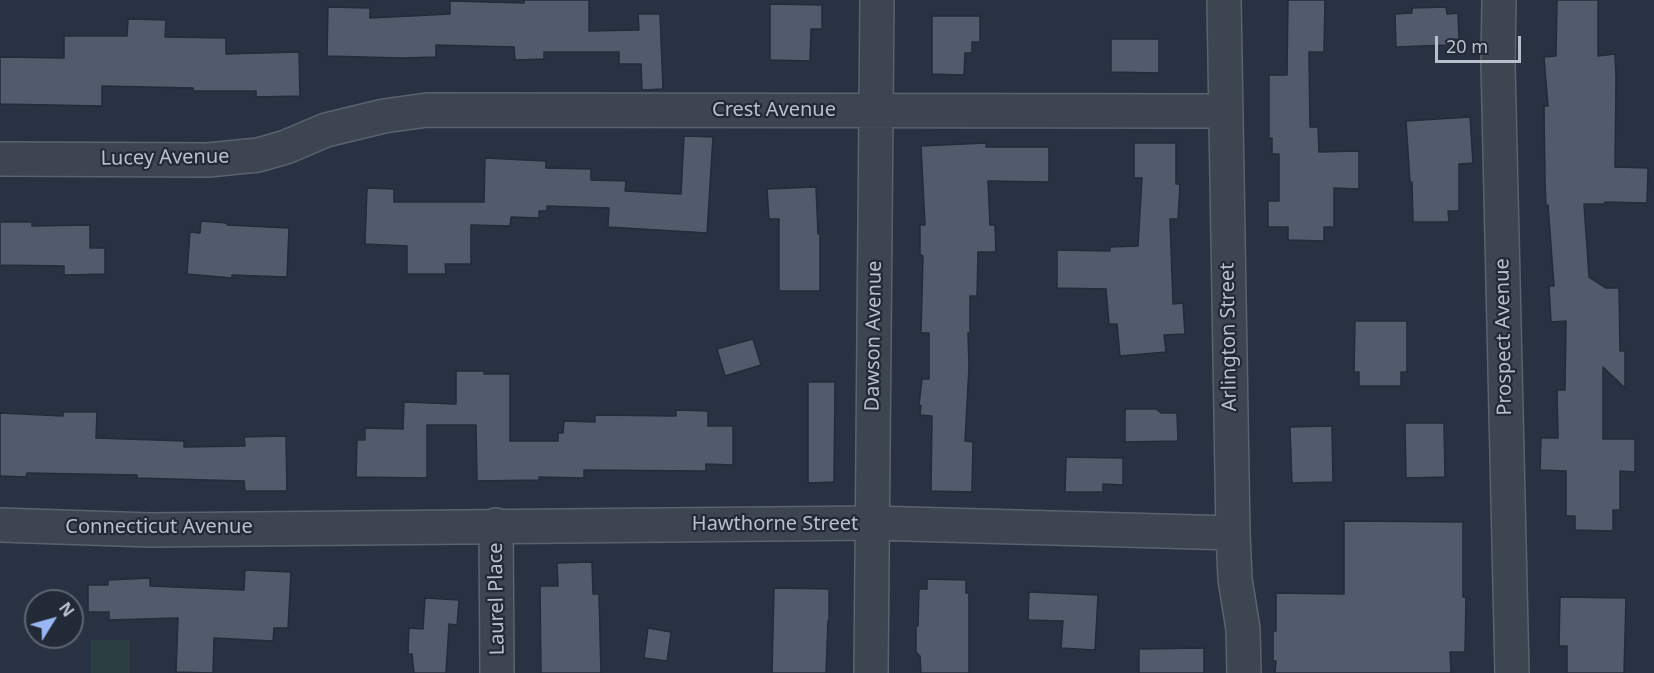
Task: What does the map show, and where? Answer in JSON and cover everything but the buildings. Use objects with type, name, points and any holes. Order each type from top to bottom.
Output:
[{"type":"street","name":"Dawson Avenue","points":[[871,673],[877,0]]},
{"type":"street","name":"Arlington Street","points":[[1224,0],[1233,533],[1235,579],[1243,629],[1244,673]]},
{"type":"street","name":"Prospect Avenue","points":[[1499,0],[1498,63],[1512,673]]},
{"type":"street","name":"Crest Avenue","points":[[326,130],[384,116],[427,110],[1225,111]]},
{"type":"street","name":"Lucey Avenue","points":[[0,159],[208,160],[258,155],[286,147],[326,130]]},
{"type":"street","name":"Hawthorne Street","points":[[317,528],[872,523],[1233,533]]},
{"type":"street","name":"Connecticut Avenue","points":[[0,525],[150,530],[317,528]]},
{"type":"street","name":"Laurel Place","points":[[496,525],[497,673]]},
{"type":"green space","points":[[91,640],[130,640],[130,673],[91,673]]}]
